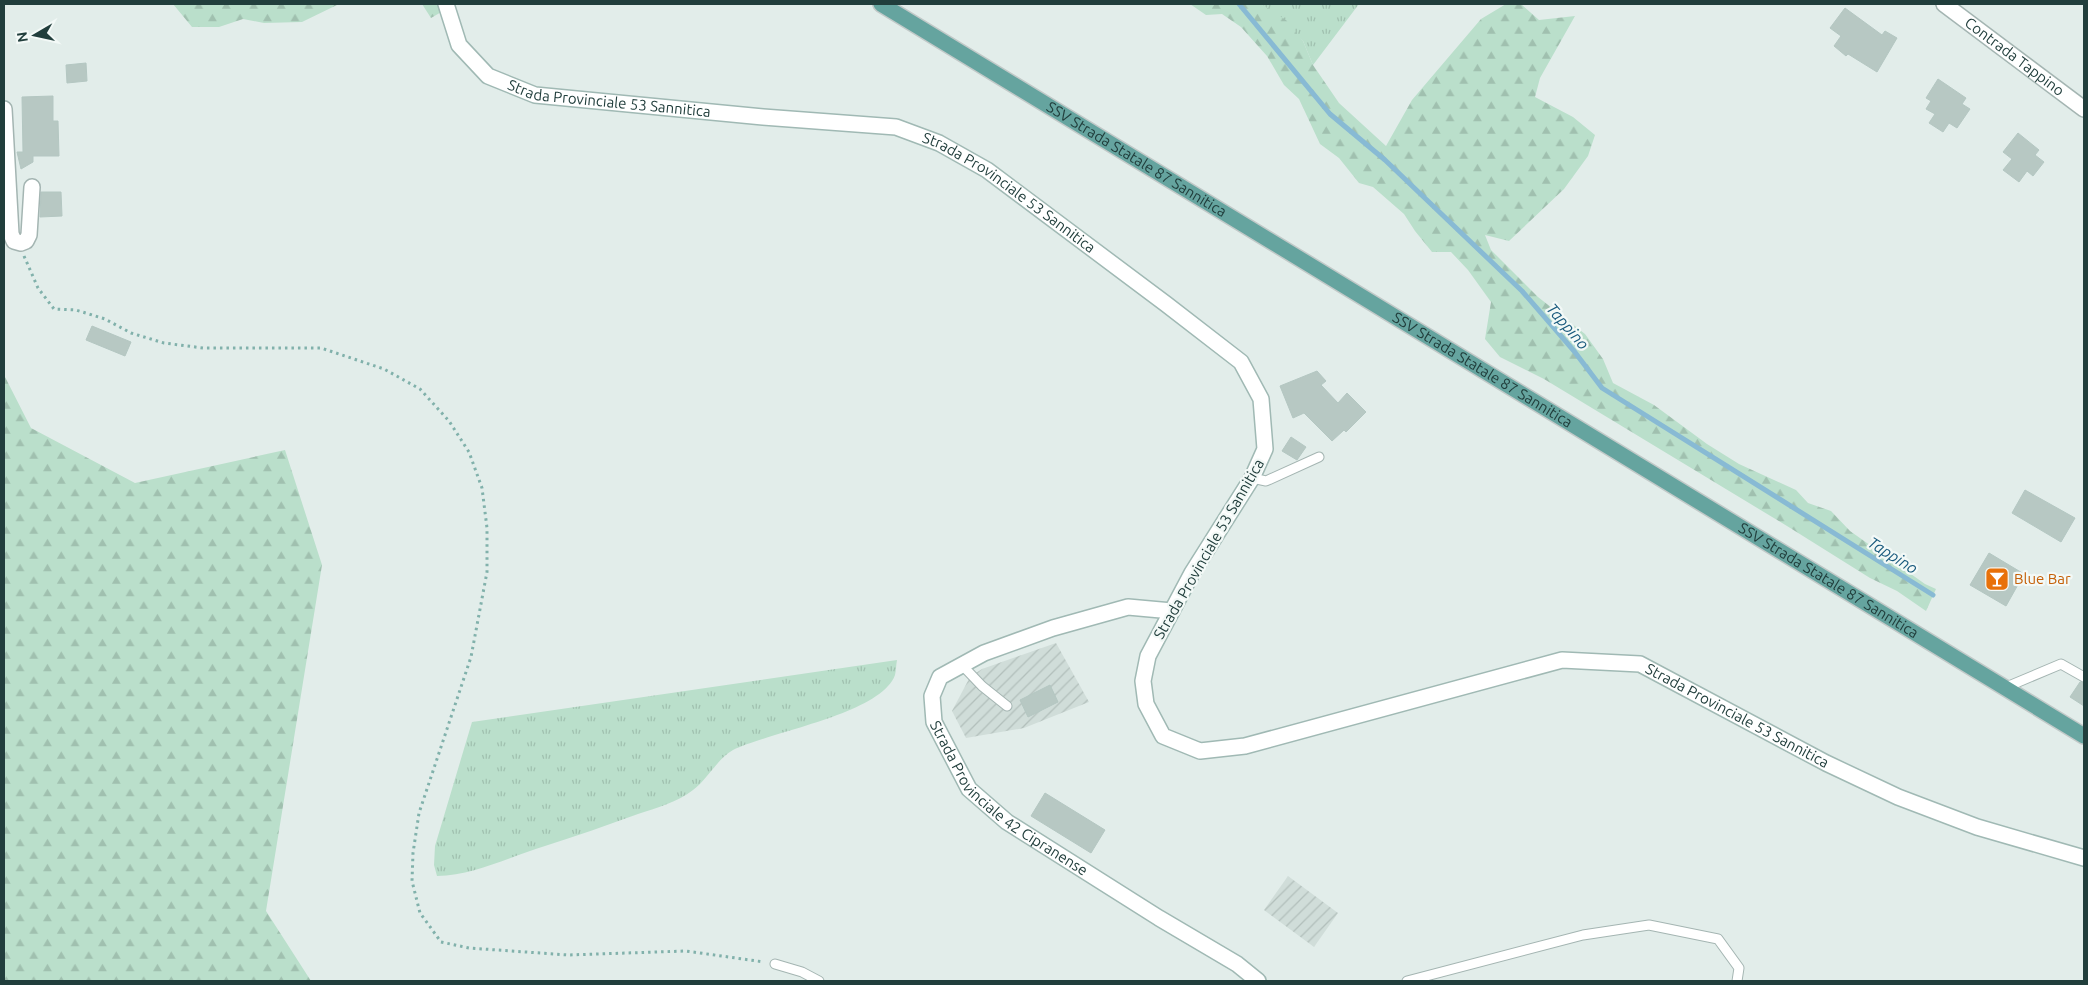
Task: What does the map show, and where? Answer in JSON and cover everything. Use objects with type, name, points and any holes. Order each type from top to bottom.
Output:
[{"type":"main road","name":"SSV Strada Statale 87 Sannitica","points":[[881,4],[2084,736]]},
{"type":"street","name":"Strada Provinciale 53 Sannitica","points":[[446,4],[459,45],[488,76],[535,95],[753,116],[896,127],[939,143],[987,170],[1241,362],[1261,399],[1265,449],[1252,478],[1192,573],[1148,656],[1143,681],[1146,704],[1163,736],[1200,751],[1245,746],[1562,660],[1640,664],[1826,763],[1898,797],[1977,826],[2084,858]]},
{"type":"street","name":"Contrada Tappino","points":[[1944,4],[2084,109]]},
{"type":"street","points":[[4,109],[11,234],[14,241],[21,243],[26,241],[29,235],[32,187]]},
{"type":"street","name":"Strada Provinciale 42 Cipranense","points":[[1172,611],[1128,607],[1053,628],[984,653],[940,676],[932,696],[934,722],[969,789],[1007,822],[1159,918],[1237,964],[1258,981]]},
{"type":"lane","points":[[1252,478],[1266,481],[1320,457]]},
{"type":"lane","points":[[961,664],[982,686],[1007,706]]},
{"type":"lane","points":[[2004,688],[2061,664],[2084,677]]},
{"type":"lane","points":[[1407,981],[1583,935],[1649,925],[1718,940],[1739,968],[1737,981]]},
{"type":"lane","points":[[775,964],[802,972],[819,981]]},
{"type":"path","points":[[21,243],[26,261],[38,288],[54,309],[76,310],[98,317],[131,333],[164,343],[203,348],[321,348],[384,369],[420,389],[449,421],[470,452],[482,488],[487,528],[487,572],[471,657],[422,804],[413,853],[412,881],[420,913],[441,942],[469,948],[568,955],[686,951],[775,964]]},
{"type":"shaded area","points":[[1056,643],[1089,702],[1024,728],[966,738],[952,711],[970,677],[982,669]]},
{"type":"shaded area","points":[[1288,876],[1338,913],[1314,947],[1264,910]]},
{"type":"green space","points":[[173,4],[339,4],[302,22],[264,23],[243,19],[219,27],[192,27]]},
{"type":"green space","points":[[422,4],[455,4],[431,18]]},
{"type":"green space","points":[[1190,4],[1261,4],[1286,20],[1303,41],[1313,65],[1339,103],[1386,146],[1412,100],[1481,19],[1506,4],[1521,4],[1539,20],[1575,16],[1540,78],[1535,97],[1573,117],[1595,135],[1588,156],[1564,189],[1509,241],[1485,235],[1491,250],[1538,297],[1585,334],[1603,359],[1613,383],[1654,405],[1707,444],[1739,464],[1796,490],[1808,503],[1831,511],[1850,531],[1925,584],[1936,589],[1926,611],[1897,591],[1870,578],[1544,379],[1500,357],[1485,339],[1491,302],[1468,270],[1451,252],[1432,252],[1404,214],[1373,187],[1359,183],[1339,158],[1320,144],[1299,99],[1284,85],[1267,56],[1241,27],[1222,14],[1206,15]]},
{"type":"green space","points":[[1261,4],[1359,4],[1313,65],[1303,41]]},
{"type":"green space","points":[[4,375],[31,428],[135,483],[285,450],[322,565],[266,911],[311,981],[4,981]]},
{"type":"green space","points":[[897,660],[895,675],[885,689],[869,701],[847,711],[733,750],[722,758],[698,786],[674,801],[492,865],[451,875],[437,876],[434,865],[435,846],[472,722]]},
{"type":"building","points":[[1845,8],[1882,35],[1885,31],[1897,38],[1877,72],[1848,54],[1846,56],[1834,46],[1841,36],[1830,28]]},
{"type":"building","points":[[86,63],[87,81],[67,83],[66,65]]},
{"type":"building","points":[[1938,79],[1966,98],[1962,104],[1970,109],[1957,128],[1949,123],[1943,132],[1929,123],[1935,114],[1926,109],[1931,101],[1926,98]]},
{"type":"building","points":[[53,96],[53,121],[58,121],[59,156],[33,156],[33,162],[21,169],[17,152],[23,152],[22,97]]},
{"type":"building","points":[[2018,133],[2039,150],[2035,155],[2044,162],[2033,176],[2027,171],[2019,182],[2003,170],[2012,159],[2003,152]]},
{"type":"building","points":[[41,192],[61,192],[62,216],[40,217]]},
{"type":"building","points":[[92,326],[131,342],[125,356],[86,340]]},
{"type":"building","points":[[1317,371],[1326,381],[1321,385],[1338,403],[1347,393],[1366,412],[1346,432],[1344,430],[1332,441],[1304,413],[1293,418],[1280,386]]},
{"type":"building","points":[[1291,437],[1306,447],[1297,460],[1282,451]]},
{"type":"building","points":[[2025,490],[2075,518],[2061,542],[2012,513]]},
{"type":"building","name":"Blue Bar","points":[[1989,553],[2024,574],[2006,606],[1970,585]]},
{"type":"building","points":[[2080,682],[2084,683],[2084,706],[2070,697]]},
{"type":"building","points":[[1050,685],[1058,702],[1028,717],[1020,700]]},
{"type":"building","points":[[1045,793],[1105,830],[1091,853],[1031,816]]},
{"type":"waterway","name":"Tappino","points":[[1239,4],[1330,114],[1385,160],[1522,291],[1574,351],[1602,388],[1933,595]]},
{"type":"place","name":"Blue Bar","points":[[1997,579]]}]
